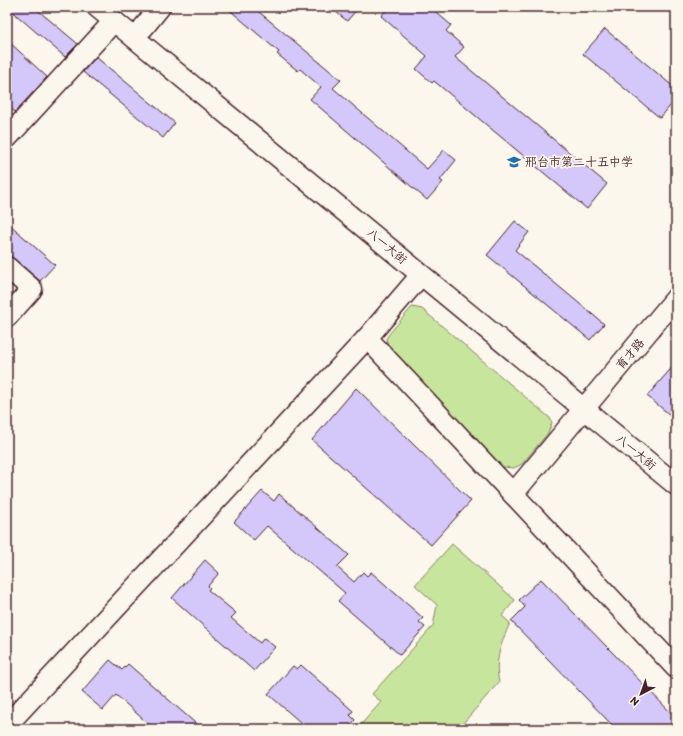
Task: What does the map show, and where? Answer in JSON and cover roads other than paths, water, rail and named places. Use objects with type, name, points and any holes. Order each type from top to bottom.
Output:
[{"type":"street","name":"八一大街","points":[[97,7],[116,14],[143,28],[588,404],[676,485]]},
{"type":"street","points":[[143,28],[160,7]]},
{"type":"street","name":"八一大街","points":[[116,14],[421,274],[588,404],[676,467]]},
{"type":"street","points":[[7,138],[116,14]]},
{"type":"street","points":[[7,267],[32,289],[7,317]]},
{"type":"street","points":[[7,725],[367,338],[421,274]]},
{"type":"street","name":"育才路","points":[[513,494],[676,298]]},
{"type":"street","points":[[367,338],[676,668]]},
{"type":"place","name":"邢台市第二十五中学","points":[[514,162]]}]
